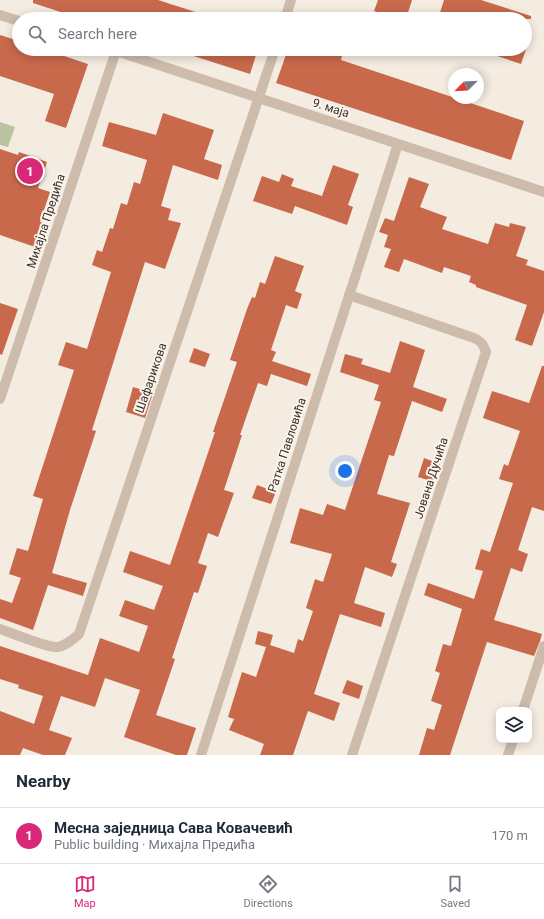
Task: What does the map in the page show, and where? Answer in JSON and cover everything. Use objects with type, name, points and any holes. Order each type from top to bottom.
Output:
[{"type":"street","points":[[287,12],[291,0]]},
{"type":"street","points":[[0,15],[12,19]]},
{"type":"street","name":"Михајла Предића","points":[[0,399],[111,56]]},
{"type":"street","name":"9. маја","points":[[131,56],[544,192]]},
{"type":"street","name":"Шафарикова","points":[[0,630],[57,647],[69,643],[79,634],[273,56]]},
{"type":"street","name":"Ратка Павловића","points":[[201,755],[398,144]]},
{"type":"street","name":"Јована Дучића","points":[[349,295],[479,340],[486,352],[352,755]]},
{"type":"street","points":[[524,707],[544,646]]},
{"type":"street","points":[[508,755],[512,743]]},
{"type":"green space","points":[[0,122],[15,127],[8,147],[0,145]]},
{"type":"building","points":[[33,0],[158,0],[196,12],[61,12],[33,3]]},
{"type":"building","points":[[378,0],[412,0],[408,12],[374,11]]},
{"type":"building","points":[[444,0],[481,0],[518,12],[440,12]]},
{"type":"building","points":[[0,35],[12,39],[12,56],[64,56],[88,64],[66,128],[45,121],[54,94],[0,76]]},
{"type":"building","points":[[194,56],[256,56],[250,74]]},
{"type":"building","points":[[286,56],[342,56],[341,60],[448,96],[448,104],[473,104],[524,121],[511,160],[276,83]]},
{"type":"building","points":[[497,56],[524,56],[521,64]]},
{"type":"building","points":[[163,113],[214,130],[204,159],[222,165],[218,180],[173,165],[161,206],[171,209],[168,220],[181,223],[165,269],[145,262],[92,430],[96,431],[70,510],[52,573],[87,583],[83,596],[48,585],[33,630],[0,618],[0,599],[12,603],[21,578],[9,574],[17,548],[28,551],[43,499],[33,496],[74,370],[58,365],[66,342],[87,349],[111,272],[92,265],[97,250],[102,252],[110,228],[113,229],[121,203],[127,205],[134,182],[140,184],[147,160],[102,146],[109,122],[156,135]]},
{"type":"building","points":[[0,149],[18,155],[19,152],[47,162],[38,188],[50,192],[40,222],[46,224],[38,248],[0,235]]},
{"type":"building","points":[[333,165],[359,174],[348,205],[353,207],[347,225],[295,206],[292,214],[253,201],[262,176],[279,182],[282,174],[294,179],[291,186],[322,196]]},
{"type":"building","points":[[409,177],[429,184],[420,207],[447,217],[442,229],[488,244],[495,223],[509,227],[510,223],[526,227],[516,256],[528,260],[526,265],[544,271],[544,312],[532,346],[515,340],[527,305],[476,287],[476,285],[469,282],[471,276],[444,267],[442,273],[404,259],[399,272],[384,267],[391,249],[384,247],[388,235],[379,232],[385,218],[394,221]]},
{"type":"building","points":[[275,256],[304,266],[295,291],[302,294],[297,309],[286,305],[271,350],[276,352],[272,361],[311,374],[307,386],[271,374],[267,386],[258,383],[240,435],[242,435],[224,490],[234,493],[218,537],[208,533],[198,563],[207,566],[198,593],[194,592],[172,658],[175,659],[156,715],[196,728],[187,755],[176,755],[124,737],[140,690],[105,678],[95,707],[61,696],[49,730],[72,738],[65,755],[43,755],[23,748],[20,755],[0,755],[0,711],[34,724],[43,696],[18,688],[19,685],[0,679],[0,646],[88,675],[100,638],[139,652],[148,626],[119,616],[125,600],[154,610],[163,586],[123,572],[130,551],[170,565],[237,362],[230,360],[247,309],[252,297],[255,298],[260,282],[265,284]]},
{"type":"building","points":[[0,303],[18,309],[2,355],[0,354]]},
{"type":"building","points":[[400,341],[425,350],[413,387],[447,399],[442,412],[412,401],[394,456],[389,455],[377,494],[410,503],[391,562],[397,564],[392,577],[365,567],[354,603],[385,613],[381,627],[340,614],[314,694],[340,703],[334,721],[308,711],[293,755],[260,755],[264,744],[229,730],[234,719],[228,717],[242,672],[256,677],[266,647],[255,644],[258,631],[273,635],[270,645],[294,653],[298,639],[303,641],[313,611],[306,608],[315,579],[323,582],[332,554],[290,543],[300,508],[323,515],[327,504],[345,510],[381,402],[374,400],[379,385],[340,372],[345,354],[363,359],[361,364],[390,373]]},
{"type":"building","points":[[194,348],[210,354],[205,367],[189,362]]},
{"type":"building","points":[[542,366],[544,366],[544,511],[532,507],[518,550],[528,554],[522,572],[511,568],[494,620],[542,634],[540,641],[534,656],[487,642],[450,755],[419,755],[427,728],[434,730],[442,705],[431,701],[440,673],[435,671],[443,644],[451,646],[462,609],[424,595],[428,583],[474,599],[483,571],[475,569],[481,549],[490,552],[513,483],[499,479],[504,464],[508,466],[520,431],[483,418],[492,391],[529,403]]},
{"type":"building","points":[[133,387],[153,393],[145,418],[126,412]]},
{"type":"building","points":[[424,458],[440,464],[434,482],[418,477]]},
{"type":"building","points":[[257,485],[276,492],[271,504],[252,498]]},
{"type":"building","points":[[347,680],[363,686],[359,699],[342,693]]},
{"type":"place","name":"Месна заједница Сава Ковачевић","points":[[30,171]]}]
